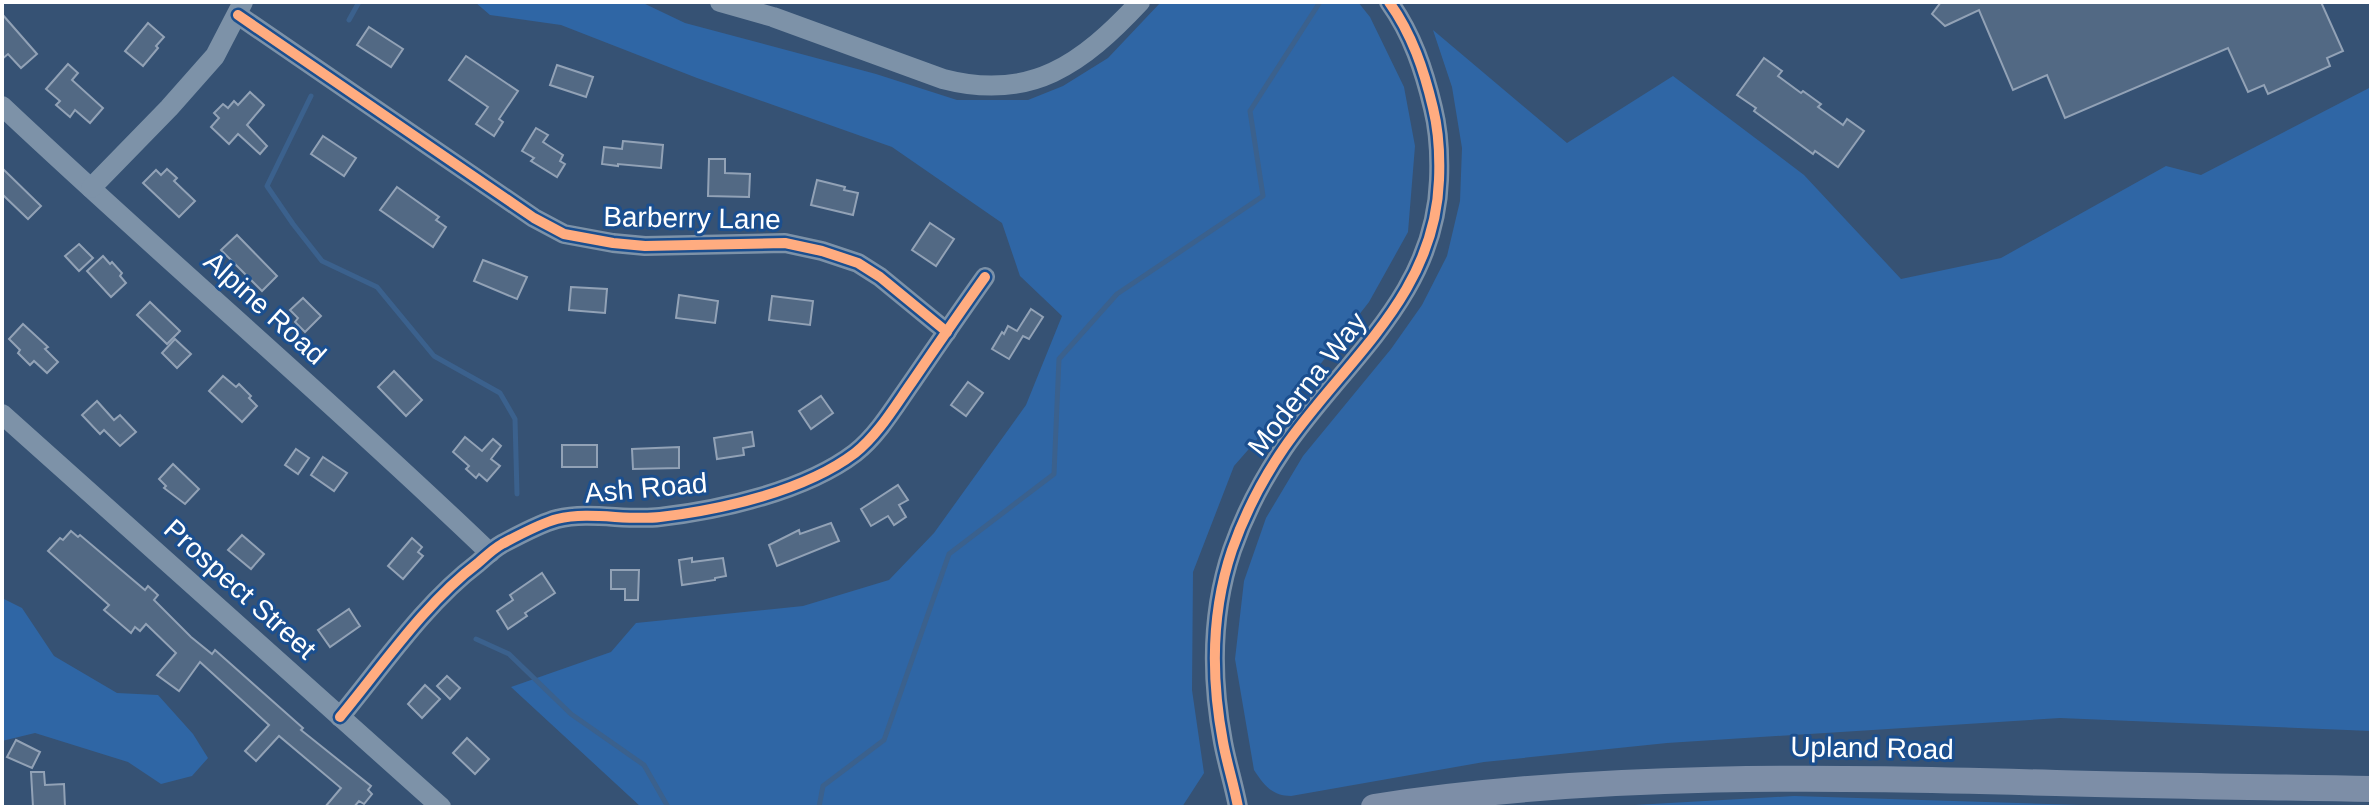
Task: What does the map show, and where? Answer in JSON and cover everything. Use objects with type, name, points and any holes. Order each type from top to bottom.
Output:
[{"type":"main road","name":"Upland Road","points":[[1374,807],[1509,789],[1616,782],[1759,779],[1920,779],[2371,789]]},
{"type":"street","points":[[720,2],[773,17],[943,79],[991,88],[1033,80],[1072,63],[1140,2]]},
{"type":"street","name":"Moderna Way","points":[[1238,807],[1223,744],[1215,672],[1216,624],[1231,552],[1248,508],[1284,448],[1371,341],[1404,294],[1426,250],[1436,215],[1440,157],[1436,118],[1414,44],[1389,2]]},
{"type":"street","points":[[91,188],[215,56],[241,9]]},
{"type":"street","name":"Barberry Lane","points":[[241,9],[534,218],[564,234],[645,246],[785,243],[822,251],[858,263],[880,277],[947,332]]},
{"type":"street","name":"Alpine Road","points":[[2,106],[406,472],[490,553]]},
{"type":"street","name":"Ash Road","points":[[340,717],[431,607],[464,573],[499,546],[557,519],[596,516],[653,518],[740,502],[790,486],[829,469],[855,453],[871,437],[985,277]]},
{"type":"street","name":"Prospect Street","points":[[2,414],[441,807]]},
{"type":"shaded area","points":[[475,2],[641,2],[685,23],[876,74],[957,100],[1028,100],[1063,86],[1108,58],[1161,2],[1358,2],[1370,17],[1404,87],[1415,146],[1408,232],[1369,302],[1297,394],[1234,466],[1193,572],[1192,690],[1204,773],[1182,807],[641,807],[511,687],[611,652],[636,623],[803,606],[889,580],[934,533],[1026,405],[1062,316],[1020,276],[1002,223],[892,147],[697,78],[561,25],[490,15]]},
{"type":"shaded area","points":[[1433,30],[1567,143],[1673,76],[1804,175],[1901,279],[2001,258],[2166,166],[2201,175],[2371,87],[2371,731],[2060,718],[1667,743],[1484,762],[1291,796],[1269,789],[1254,770],[1235,659],[1244,581],[1266,518],[1303,456],[1391,349],[1422,305],[1447,256],[1460,201],[1462,148],[1452,87]]},
{"type":"shaded area","points":[[2,598],[22,608],[54,656],[117,693],[158,695],[193,734],[208,758],[192,776],[161,784],[128,762],[35,733],[2,741]]},
{"type":"shaded area","points":[[1794,796],[2148,807],[1599,807]]},
{"type":"building","points":[[1941,2],[2321,2],[2343,51],[2327,58],[2330,66],[2268,94],[2264,85],[2248,92],[2228,48],[2065,118],[2047,75],[2013,90],[1979,10],[1945,26],[1932,14]]},
{"type":"building","points":[[2,14],[37,54],[21,68],[8,54],[2,59]]},
{"type":"building","points":[[148,23],[164,37],[143,66],[125,51]]},
{"type":"building","points":[[369,27],[403,49],[391,67],[357,45]]},
{"type":"building","points":[[466,56],[518,91],[499,119],[503,122],[494,136],[476,124],[488,107],[449,80]]},
{"type":"building","points":[[1764,58],[1782,71],[1778,76],[1821,104],[1818,107],[1843,125],[1847,119],[1864,131],[1838,167],[1815,151],[1813,154],[1737,95]]},
{"type":"building","points":[[68,64],[78,73],[72,80],[103,108],[90,123],[75,110],[70,117],[56,105],[60,101],[46,89]]},
{"type":"building","points":[[557,65],[593,77],[586,97],[550,85]]},
{"type":"building","points":[[250,92],[264,105],[247,125],[267,146],[260,154],[238,134],[229,144],[211,127],[219,118],[214,113],[223,104],[228,108],[234,101],[238,105]]},
{"type":"building","points":[[536,128],[548,135],[543,142],[563,155],[560,161],[565,164],[557,177],[531,161],[534,158],[522,151]]},
{"type":"building","points":[[323,136],[356,158],[344,176],[311,154]]},
{"type":"building","points":[[623,141],[663,145],[661,168],[602,164],[604,147],[622,149]]},
{"type":"building","points":[[709,159],[725,159],[725,173],[750,174],[749,197],[708,196]]},
{"type":"building","points":[[2,168],[41,206],[28,219],[2,194]]},
{"type":"building","points":[[167,169],[177,178],[174,181],[195,201],[179,217],[143,183],[156,170],[161,175]]},
{"type":"building","points":[[817,180],[858,193],[853,215],[811,205]]},
{"type":"building","points":[[397,187],[439,217],[436,220],[446,227],[433,247],[380,210]]},
{"type":"building","points":[[930,223],[954,239],[936,266],[912,250]]},
{"type":"building","points":[[237,235],[277,276],[262,291],[221,250]]},
{"type":"building","points":[[79,244],[93,258],[79,271],[65,256]]},
{"type":"building","points":[[103,256],[122,273],[120,276],[126,283],[111,297],[87,271]]},
{"type":"building","points":[[483,260],[527,277],[517,299],[474,281]]},
{"type":"building","points":[[571,287],[607,289],[605,313],[569,310]]},
{"type":"building","points":[[679,295],[718,301],[715,323],[676,318]]},
{"type":"building","points":[[772,296],[813,301],[810,325],[769,320]]},
{"type":"building","points":[[303,298],[321,316],[305,332],[295,322],[298,318],[290,310]]},
{"type":"building","points":[[150,302],[180,331],[167,344],[137,315]]},
{"type":"building","points":[[1031,309],[1043,317],[1029,339],[1023,336],[1009,359],[992,349],[1008,326],[1017,331]]},
{"type":"building","points":[[23,324],[48,347],[45,349],[58,362],[47,373],[34,361],[30,365],[9,339]]},
{"type":"building","points":[[175,339],[191,354],[177,368],[162,353]]},
{"type":"building","points":[[394,371],[422,400],[406,416],[378,387]]},
{"type":"building","points":[[223,376],[236,387],[239,384],[257,406],[242,422],[209,391]]},
{"type":"building","points":[[968,382],[983,393],[966,416],[951,405]]},
{"type":"building","points":[[821,396],[833,413],[811,429],[799,411]]},
{"type":"building","points":[[97,401],[114,420],[120,415],[136,432],[120,446],[104,430],[100,434],[82,415]]},
{"type":"building","points":[[752,432],[754,446],[743,448],[744,455],[717,459],[714,438]]},
{"type":"building","points":[[465,437],[482,451],[493,439],[501,446],[491,459],[500,466],[487,481],[479,474],[476,478],[466,469],[469,466],[453,452]]},
{"type":"building","points":[[562,445],[597,445],[597,467],[562,467]]},
{"type":"building","points":[[679,447],[679,468],[633,469],[632,449]]},
{"type":"building","points":[[296,449],[309,458],[298,474],[285,465]]},
{"type":"building","points":[[323,457],[347,473],[334,491],[311,475]]},
{"type":"building","points":[[173,464],[199,489],[185,504],[164,488],[166,486],[159,479]]},
{"type":"building","points":[[898,485],[908,500],[899,505],[906,517],[894,525],[888,516],[871,526],[861,509]]},
{"type":"building","points":[[831,523],[839,541],[777,566],[769,545],[799,530],[800,534]]},
{"type":"building","points":[[71,531],[78,537],[80,535],[145,590],[148,586],[158,595],[154,600],[191,637],[212,654],[215,650],[303,728],[301,730],[371,786],[368,790],[372,794],[364,804],[359,801],[354,807],[325,807],[341,788],[279,736],[256,761],[245,751],[269,725],[200,662],[179,691],[157,675],[176,653],[146,624],[140,631],[135,627],[131,633],[104,610],[109,605],[48,551]]},
{"type":"building","points":[[242,535],[264,554],[251,569],[228,550]]},
{"type":"building","points":[[412,538],[422,547],[418,552],[423,556],[403,579],[388,566]]},
{"type":"building","points":[[692,558],[692,562],[723,558],[726,576],[682,585],[679,560]]},
{"type":"building","points":[[611,570],[639,570],[638,600],[625,600],[625,589],[611,589]]},
{"type":"building","points":[[542,573],[555,593],[508,629],[497,611],[513,600],[510,595]]},
{"type":"building","points":[[349,609],[360,626],[330,647],[318,630]]},
{"type":"building","points":[[447,676],[460,688],[450,699],[437,686]]},
{"type":"building","points":[[425,685],[440,699],[422,718],[408,704]]},
{"type":"building","points":[[467,738],[489,759],[475,774],[453,753]]},
{"type":"building","points":[[16,740],[40,752],[32,768],[7,757]]},
{"type":"building","points":[[31,772],[44,772],[45,785],[64,784],[65,807],[33,807]]},
{"type":"waterway","points":[[349,20],[359,2]]},
{"type":"waterway","points":[[819,807],[823,786],[884,740],[949,554],[1054,474],[1059,359],[1117,294],[1263,196],[1250,111],[1320,2]]},
{"type":"waterway","points":[[311,96],[267,186],[322,261],[377,287],[434,356],[500,393],[515,419],[517,494]]},
{"type":"waterway","points":[[476,639],[509,654],[571,714],[644,765],[668,807]]},
{"type":"cycle path","points":[[1238,807],[1223,742],[1215,669],[1220,597],[1232,550],[1255,497],[1284,448],[1404,293],[1422,258],[1434,221],[1439,180],[1435,117],[1416,53],[1389,2]]},
{"type":"cycle path","points":[[238,15],[534,218],[564,234],[645,246],[785,243],[822,251],[858,263],[880,277],[947,332]]},
{"type":"cycle path","points":[[340,717],[440,597],[502,544],[551,521],[570,517],[660,517],[735,504],[812,478],[855,453],[886,420],[985,277]]}]
